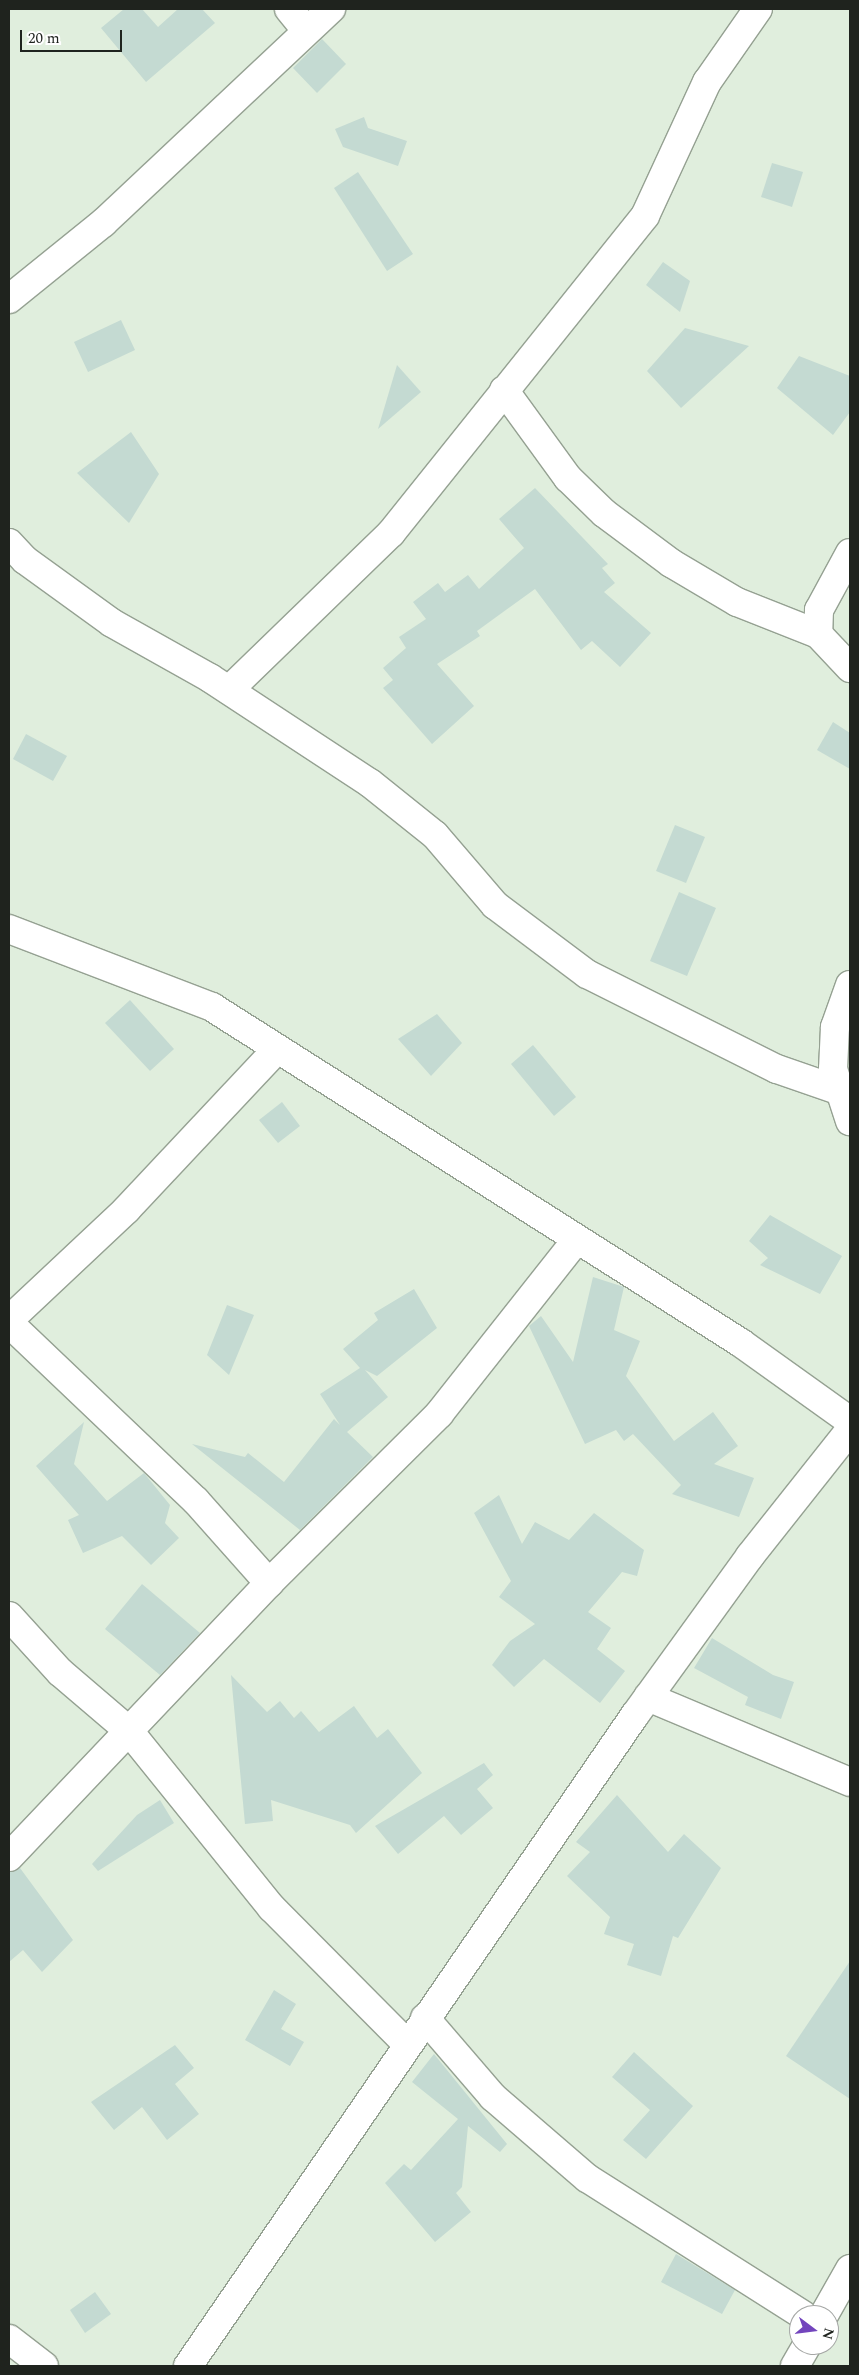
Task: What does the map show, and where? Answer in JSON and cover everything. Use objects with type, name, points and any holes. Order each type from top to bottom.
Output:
[{"type":"street","points":[[289,9],[307,31]]},
{"type":"street","points":[[9,299],[103,223],[331,9]]},
{"type":"street","points":[[229,690],[390,533],[646,216],[707,82],[758,9]]},
{"type":"street","points":[[504,390],[568,478],[604,513],[671,563],[737,602],[818,634],[850,668]]},
{"type":"street","points":[[9,543],[25,560],[112,623],[229,690],[370,783],[435,835],[495,905],[587,974],[777,1069],[841,1091]]},
{"type":"street","points":[[818,634],[819,610],[850,553]]},
{"type":"street","points":[[9,929],[212,1007],[575,1242],[741,1343],[847,1413],[750,1556],[648,1697],[407,2044],[188,2366]]},
{"type":"street","points":[[850,985],[835,1027],[834,1069],[850,1121]]},
{"type":"street","points":[[269,1583],[196,1502],[9,1322],[128,1209],[276,1049]]},
{"type":"street","points":[[9,1857],[269,1583],[439,1414],[575,1242]]},
{"type":"street","points":[[9,1616],[60,1672],[129,1732],[272,1908],[407,2044]]},
{"type":"street","points":[[648,1697],[850,1782]]},
{"type":"street","points":[[425,2018],[493,2097],[587,2178],[789,2306]]},
{"type":"street","points":[[830,2305],[850,2269]]},
{"type":"street","points":[[9,2340],[44,2366]]},
{"type":"street","points":[[795,2366],[801,2355]]},
{"type":"building","points":[[124,9],[142,9],[158,27],[178,9],[202,9],[215,23],[146,82],[101,28]]},
{"type":"building","points":[[322,39],[346,64],[317,93],[293,68]]},
{"type":"building","points":[[364,117],[368,128],[407,141],[398,166],[343,147],[335,129]]},
{"type":"building","points":[[772,163],[803,172],[792,207],[761,197]]},
{"type":"building","points":[[358,172],[413,254],[387,271],[334,188]]},
{"type":"building","points":[[663,262],[690,281],[680,312],[646,285]]},
{"type":"building","points":[[121,320],[135,350],[88,372],[74,342]]},
{"type":"building","points":[[685,328],[749,346],[681,408],[647,371]]},
{"type":"building","points":[[799,356],[850,376],[850,412],[833,435],[777,388]]},
{"type":"building","points":[[397,365],[421,392],[378,429]]},
{"type":"building","points":[[131,432],[159,474],[129,523],[77,473]]},
{"type":"building","points":[[535,488],[608,564],[602,568],[615,583],[604,592],[651,633],[620,667],[592,641],[581,650],[535,589],[477,631],[480,636],[437,664],[474,706],[432,744],[383,688],[393,680],[383,668],[406,648],[399,637],[426,619],[413,602],[438,583],[445,592],[468,575],[479,589],[524,548],[499,519]]},
{"type":"building","points":[[833,722],[850,733],[850,769],[817,750]]},
{"type":"building","points":[[26,734],[67,756],[53,781],[13,759]]},
{"type":"building","points":[[675,825],[705,837],[686,883],[656,871]]},
{"type":"building","points":[[679,892],[716,908],[687,976],[650,961]]},
{"type":"building","points":[[130,1000],[174,1049],[150,1071],[105,1023]]},
{"type":"building","points":[[437,1014],[462,1043],[431,1076],[398,1039]]},
{"type":"building","points":[[533,1045],[576,1097],[554,1116],[511,1064]]},
{"type":"building","points":[[282,1102],[300,1126],[278,1143],[259,1120]]},
{"type":"building","points":[[770,1215],[842,1256],[820,1294],[760,1265],[768,1258],[749,1241]]},
{"type":"building","points":[[593,1277],[624,1287],[614,1330],[640,1341],[626,1376],[674,1441],[713,1412],[738,1446],[714,1464],[754,1478],[739,1517],[672,1494],[681,1485],[633,1434],[624,1441],[616,1430],[585,1444],[529,1326],[541,1316],[573,1362]]},
{"type":"building","points":[[414,1289],[437,1328],[377,1376],[365,1370],[388,1397],[347,1432],[373,1457],[300,1530],[192,1444],[245,1457],[248,1453],[284,1482],[334,1419],[340,1425],[320,1394],[360,1368],[343,1349],[378,1320],[374,1313]]},
{"type":"building","points":[[227,1305],[254,1315],[229,1375],[207,1355]]},
{"type":"building","points":[[84,1422],[74,1464],[107,1501],[144,1473],[170,1505],[165,1523],[179,1538],[151,1565],[122,1536],[83,1553],[68,1520],[79,1515],[36,1466]]},
{"type":"building","points":[[499,1495],[522,1544],[535,1522],[569,1540],[594,1513],[644,1550],[637,1576],[622,1572],[588,1612],[611,1628],[597,1649],[625,1671],[600,1703],[544,1659],[514,1687],[492,1665],[510,1641],[535,1624],[499,1597],[511,1581],[474,1513]]},
{"type":"building","points":[[142,1584],[200,1633],[160,1675],[105,1629]]},
{"type":"building","points":[[712,1638],[773,1675],[794,1682],[781,1719],[745,1705],[748,1697],[694,1668]]},
{"type":"building","points":[[231,1675],[267,1712],[280,1701],[294,1718],[301,1711],[319,1732],[354,1706],[377,1738],[388,1729],[422,1773],[356,1833],[350,1825],[271,1800],[273,1821],[245,1824]]},
{"type":"building","points":[[484,1763],[493,1775],[477,1789],[493,1808],[461,1835],[444,1816],[398,1854],[375,1826]]},
{"type":"building","points":[[617,1795],[668,1852],[684,1834],[721,1868],[678,1938],[673,1936],[661,1976],[627,1965],[634,1944],[604,1934],[610,1917],[567,1876],[590,1852],[576,1842]]},
{"type":"building","points":[[160,1800],[174,1823],[98,1871],[92,1864],[137,1815]]},
{"type":"building","points":[[20,1868],[73,1940],[42,1972],[23,1950],[9,1962],[9,1872]]},
{"type":"building","points":[[850,1961],[850,2099],[786,2056]]},
{"type":"building","points":[[274,1990],[296,2004],[281,2029],[304,2042],[290,2066],[245,2040]]},
{"type":"building","points":[[175,2045],[194,2068],[175,2084],[199,2114],[167,2140],[142,2107],[114,2130],[91,2102]]},
{"type":"building","points":[[634,2052],[693,2106],[646,2159],[623,2140],[650,2110],[612,2077]]},
{"type":"building","points":[[434,2054],[507,2144],[500,2152],[468,2126],[462,2187],[456,2193],[471,2212],[435,2242],[385,2183],[404,2164],[411,2170],[458,2119],[412,2082]]},
{"type":"building","points":[[676,2254],[735,2290],[722,2314],[661,2282]]},
{"type":"building","points":[[95,2292],[111,2314],[85,2333],[70,2310]]}]
